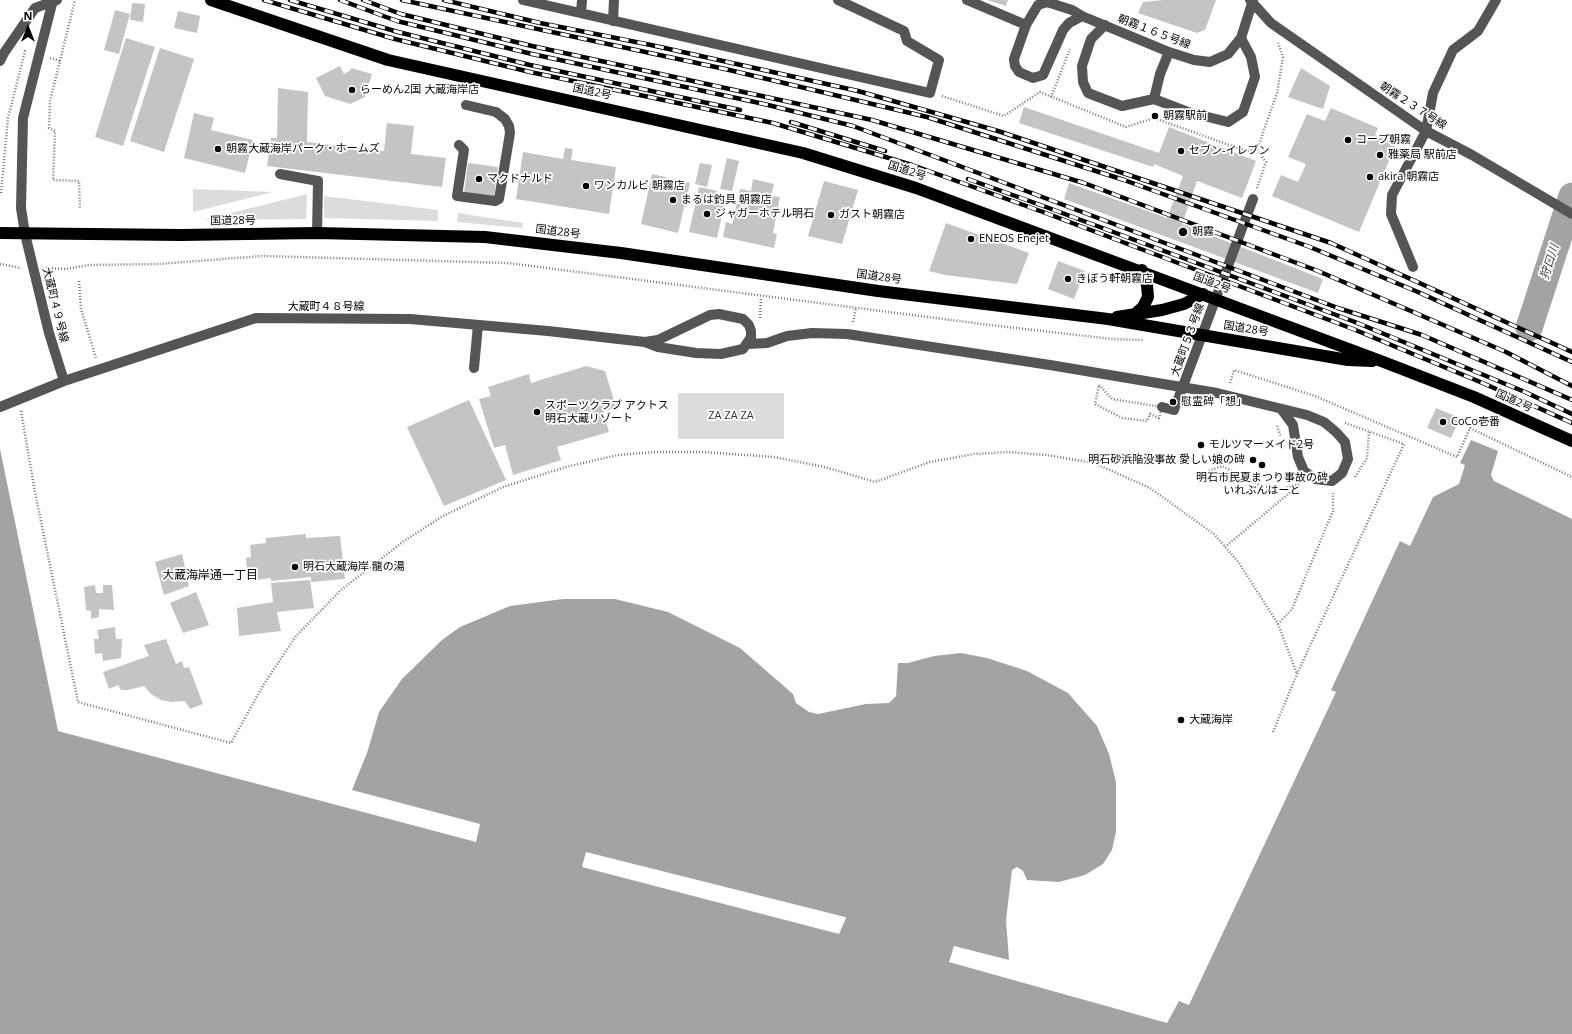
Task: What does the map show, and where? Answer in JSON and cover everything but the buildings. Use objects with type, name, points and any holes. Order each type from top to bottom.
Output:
[{"type":"highway","name":"国道2号","points":[[211,0],[388,60],[803,153],[916,188],[1142,270],[1381,361],[1474,397],[1572,441]]},
{"type":"highway","name":"国道28号","points":[[0,233],[180,235],[317,233],[485,237],[621,253],[878,291],[1108,319],[1348,360],[1381,361]]},
{"type":"highway","points":[[1134,314],[1143,307],[1148,297],[1147,285],[1142,270]]},
{"type":"highway","name":"国道28号","points":[[1108,319],[1184,304],[1203,294]]},
{"type":"street","name":"大蔵町４９号線","points":[[54,0],[23,118],[21,208],[25,234],[49,333],[64,381]]},
{"type":"street","points":[[0,61],[35,8],[57,0]]},
{"type":"street","points":[[523,0],[930,93],[940,60],[907,41],[904,31],[838,0]]},
{"type":"street","points":[[581,13],[582,0]]},
{"type":"street","points":[[613,21],[614,0]]},
{"type":"street","points":[[967,0],[1026,25]]},
{"type":"street","points":[[1413,267],[1391,214],[1392,195],[1426,131],[1433,93],[1453,50],[1478,31],[1496,0]]},
{"type":"street","name":"朝霧１６５号線","points":[[1082,16],[1069,23],[1063,30],[1043,75],[1033,78],[1019,72],[1015,66],[1014,59],[1026,25],[1038,5],[1047,2],[1072,10],[1082,16],[1169,52],[1194,60],[1210,62],[1228,54],[1241,38],[1251,1]]},
{"type":"street","name":"朝霧２３７号線","points":[[1251,1],[1271,23],[1426,131],[1472,155],[1572,214]]},
{"type":"street","points":[[1105,25],[1091,39],[1082,66],[1083,82],[1088,93],[1122,106],[1154,99],[1188,112],[1228,122],[1243,112],[1255,77],[1251,57],[1241,38]]},
{"type":"street","points":[[1154,99],[1160,74],[1169,52]]},
{"type":"street","points":[[458,145],[464,150],[457,196],[495,201],[499,199],[510,133],[509,126],[505,119],[496,112],[466,105]]},
{"type":"street","points":[[280,174],[318,181],[317,233]]},
{"type":"street","name":"大蔵町５３号線","points":[[1162,407],[1174,410],[1254,196]]},
{"type":"street","name":"大蔵町４８号線","points":[[0,407],[64,381],[256,318],[410,319],[645,342],[658,340],[671,332],[710,315],[719,314],[743,319],[749,325],[751,337],[748,344],[743,349],[721,354],[658,347],[645,342]]},
{"type":"street","points":[[474,368],[478,325]]},
{"type":"street","points":[[748,344],[767,343],[787,336],[812,333],[847,334],[1050,365],[1217,393],[1307,415],[1324,422],[1345,442],[1348,459],[1342,473],[1333,486],[1315,479],[1304,471],[1298,457],[1293,426],[1282,410]]},
{"type":"path","points":[[60,61],[75,0]]},
{"type":"path","points":[[1258,150],[1277,93],[1283,57],[1271,23]]},
{"type":"path","points":[[1052,97],[1071,46]]},
{"type":"path","points":[[930,93],[1004,116],[1040,92],[1126,127],[1154,118],[1246,151],[1258,150]]},
{"type":"path","points":[[1254,196],[1266,162],[1258,150]]},
{"type":"path","points":[[79,182],[80,208]]},
{"type":"path","points":[[0,264],[33,268],[65,269],[89,265],[158,264],[262,256],[508,263],[982,324],[1112,339],[1145,340]]},
{"type":"path","points":[[79,281],[81,309],[99,370]]},
{"type":"path","points":[[1229,386],[1234,370],[1315,396],[1457,457],[1470,428],[1572,477]]},
{"type":"path","points":[[1100,385],[1112,399],[1162,407]]},
{"type":"path","points":[[1100,385],[1106,386]]},
{"type":"path","points":[[1100,385],[1095,404],[1122,418],[1147,421],[1150,414]]},
{"type":"path","points":[[20,400],[35,492],[78,702],[231,742],[264,684],[296,636],[341,590],[404,541],[443,516],[503,487],[566,467],[618,455],[656,452],[703,452],[774,456],[825,467],[875,482],[930,462],[974,454],[1008,452],[1047,455],[1094,464],[1150,488],[1214,534],[1239,563],[1278,624],[1297,674]]},
{"type":"path","points":[[1275,419],[1282,441]]},
{"type":"path","points":[[1351,484],[1367,458],[1369,432]]},
{"type":"path","points":[[1273,732],[1297,674],[1404,444]]},
{"type":"path","points":[[1206,472],[1222,466],[1261,486],[1282,489],[1300,484]]},
{"type":"path","points":[[1298,480],[1302,487]]},
{"type":"path","points":[[1225,547],[1300,484]]},
{"type":"path","points":[[1278,624],[1292,609],[1333,511],[1333,486]]},
{"type":"path","points":[[1333,486],[1337,490]]},
{"type":"path","points":[[1327,492],[1333,486]]},
{"type":"green space","points":[[193,189],[273,192],[193,212]]},
{"type":"green space","points":[[307,194],[306,219],[203,220]]},
{"type":"green space","points":[[324,196],[438,210],[438,221],[324,218]]},
{"type":"green space","points":[[458,213],[523,223],[522,228],[457,222]]},
{"type":"green space","name":"ZA ZA ZA","points":[[678,393],[784,393],[784,439],[678,439]]},
{"type":"shaded area","points":[[1471,440],[1498,451],[1491,475],[1494,481],[1572,519],[1572,1034],[0,1034],[0,449],[58,731],[476,842],[480,824],[352,790],[367,753],[379,712],[402,679],[442,640],[460,627],[510,606],[563,599],[615,599],[668,612],[740,648],[793,694],[796,703],[809,712],[818,714],[866,704],[889,703],[896,696],[898,663],[908,663],[934,656],[961,653],[987,658],[1027,671],[1068,693],[1097,726],[1109,754],[1116,782],[1116,832],[1112,850],[1103,864],[1085,875],[1059,882],[1027,880],[1023,871],[1017,867],[1012,870],[1006,920],[1009,960],[954,946],[949,962],[1167,1023],[1179,1001],[1189,1005],[1336,692],[1331,690],[1400,541],[1410,546],[1433,497],[1459,484],[1465,465],[1460,463]],"holes":[[[586,852],[846,918],[839,934],[582,867]]]},
{"type":"waterway","name":"狩口川","points":[[1529,328],[1572,196]]},
{"type":"railway","points":[[264,0],[395,39],[530,72],[773,123],[912,165],[1043,212],[1353,329],[1485,384],[1572,423]]},
{"type":"railway","points":[[290,0],[398,32],[530,65],[740,110]]},
{"type":"railway","points":[[340,0],[397,21],[532,54],[764,104],[853,126],[1338,308],[1422,335],[1572,400]]},
{"type":"railway","points":[[363,0],[401,14],[532,46],[872,120],[1084,183],[1318,271],[1506,352],[1572,386]]},
{"type":"railway","points":[[402,0],[725,69],[927,117],[1124,180],[1310,247],[1418,292],[1572,362]]},
{"type":"railway","points":[[444,0],[540,23],[651,45],[858,91],[998,131],[1331,243],[1572,352]]},
{"type":"railway","points":[[791,122],[885,151]]},
{"type":"railway","points":[[968,179],[1355,322],[1525,392],[1572,414]]},
{"type":"place","name":"らーめん2国 大蔵海岸店","points":[[352,90]]},
{"type":"place","name":"朝霧駅前","points":[[1155,116]]},
{"type":"place","name":"コープ朝霧","points":[[1348,140]]},
{"type":"place","name":"朝霧大蔵海岸パーク・ホームズ","points":[[218,149]]},
{"type":"place","name":"セブン-イレブン","points":[[1181,151]]},
{"type":"place","name":"雅薬局 駅前店","points":[[1380,155]]},
{"type":"place","name":"akira 朝霧店","points":[[1370,177]]},
{"type":"place","name":"マクドナルド","points":[[479,179]]},
{"type":"place","name":"ワンカルビ 朝霧店","points":[[586,186]]},
{"type":"place","name":"まるは釣具 朝霧店","points":[[673,200]]},
{"type":"place","name":"ジャガーホテル明石","points":[[707,214]]},
{"type":"place","name":"ガスト朝霧店","points":[[831,215]]},
{"type":"place","name":"朝霧","points":[[1183,232]]},
{"type":"place","name":"ENEOS Enejet","points":[[971,239]]},
{"type":"place","name":"きぼう軒朝霧店","points":[[1068,279]]},
{"type":"place","name":"慰霊碑「想」","points":[[1173,402]]},
{"type":"place","name":"スポーツクラブ アクトス 明石大蔵リゾート","points":[[537,412]]},
{"type":"place","name":"CoCo壱番","points":[[1443,422]]},
{"type":"place","name":"モルツマーメイド2号","points":[[1201,445]]},
{"type":"place","name":"明石砂浜陥没事故 愛しい娘の碑","points":[[1253,460]]},
{"type":"place","name":"明石市民夏まつり事故の碑 いれぶんはーと","points":[[1262,465]]},
{"type":"place","name":"明石大蔵海岸 龍の湯","points":[[295,567]]},
{"type":"place","name":"大蔵海岸","points":[[1181,720]]},
{"type":"district","name":"大蔵海岸通一丁目","points":[[210,576]]}]
